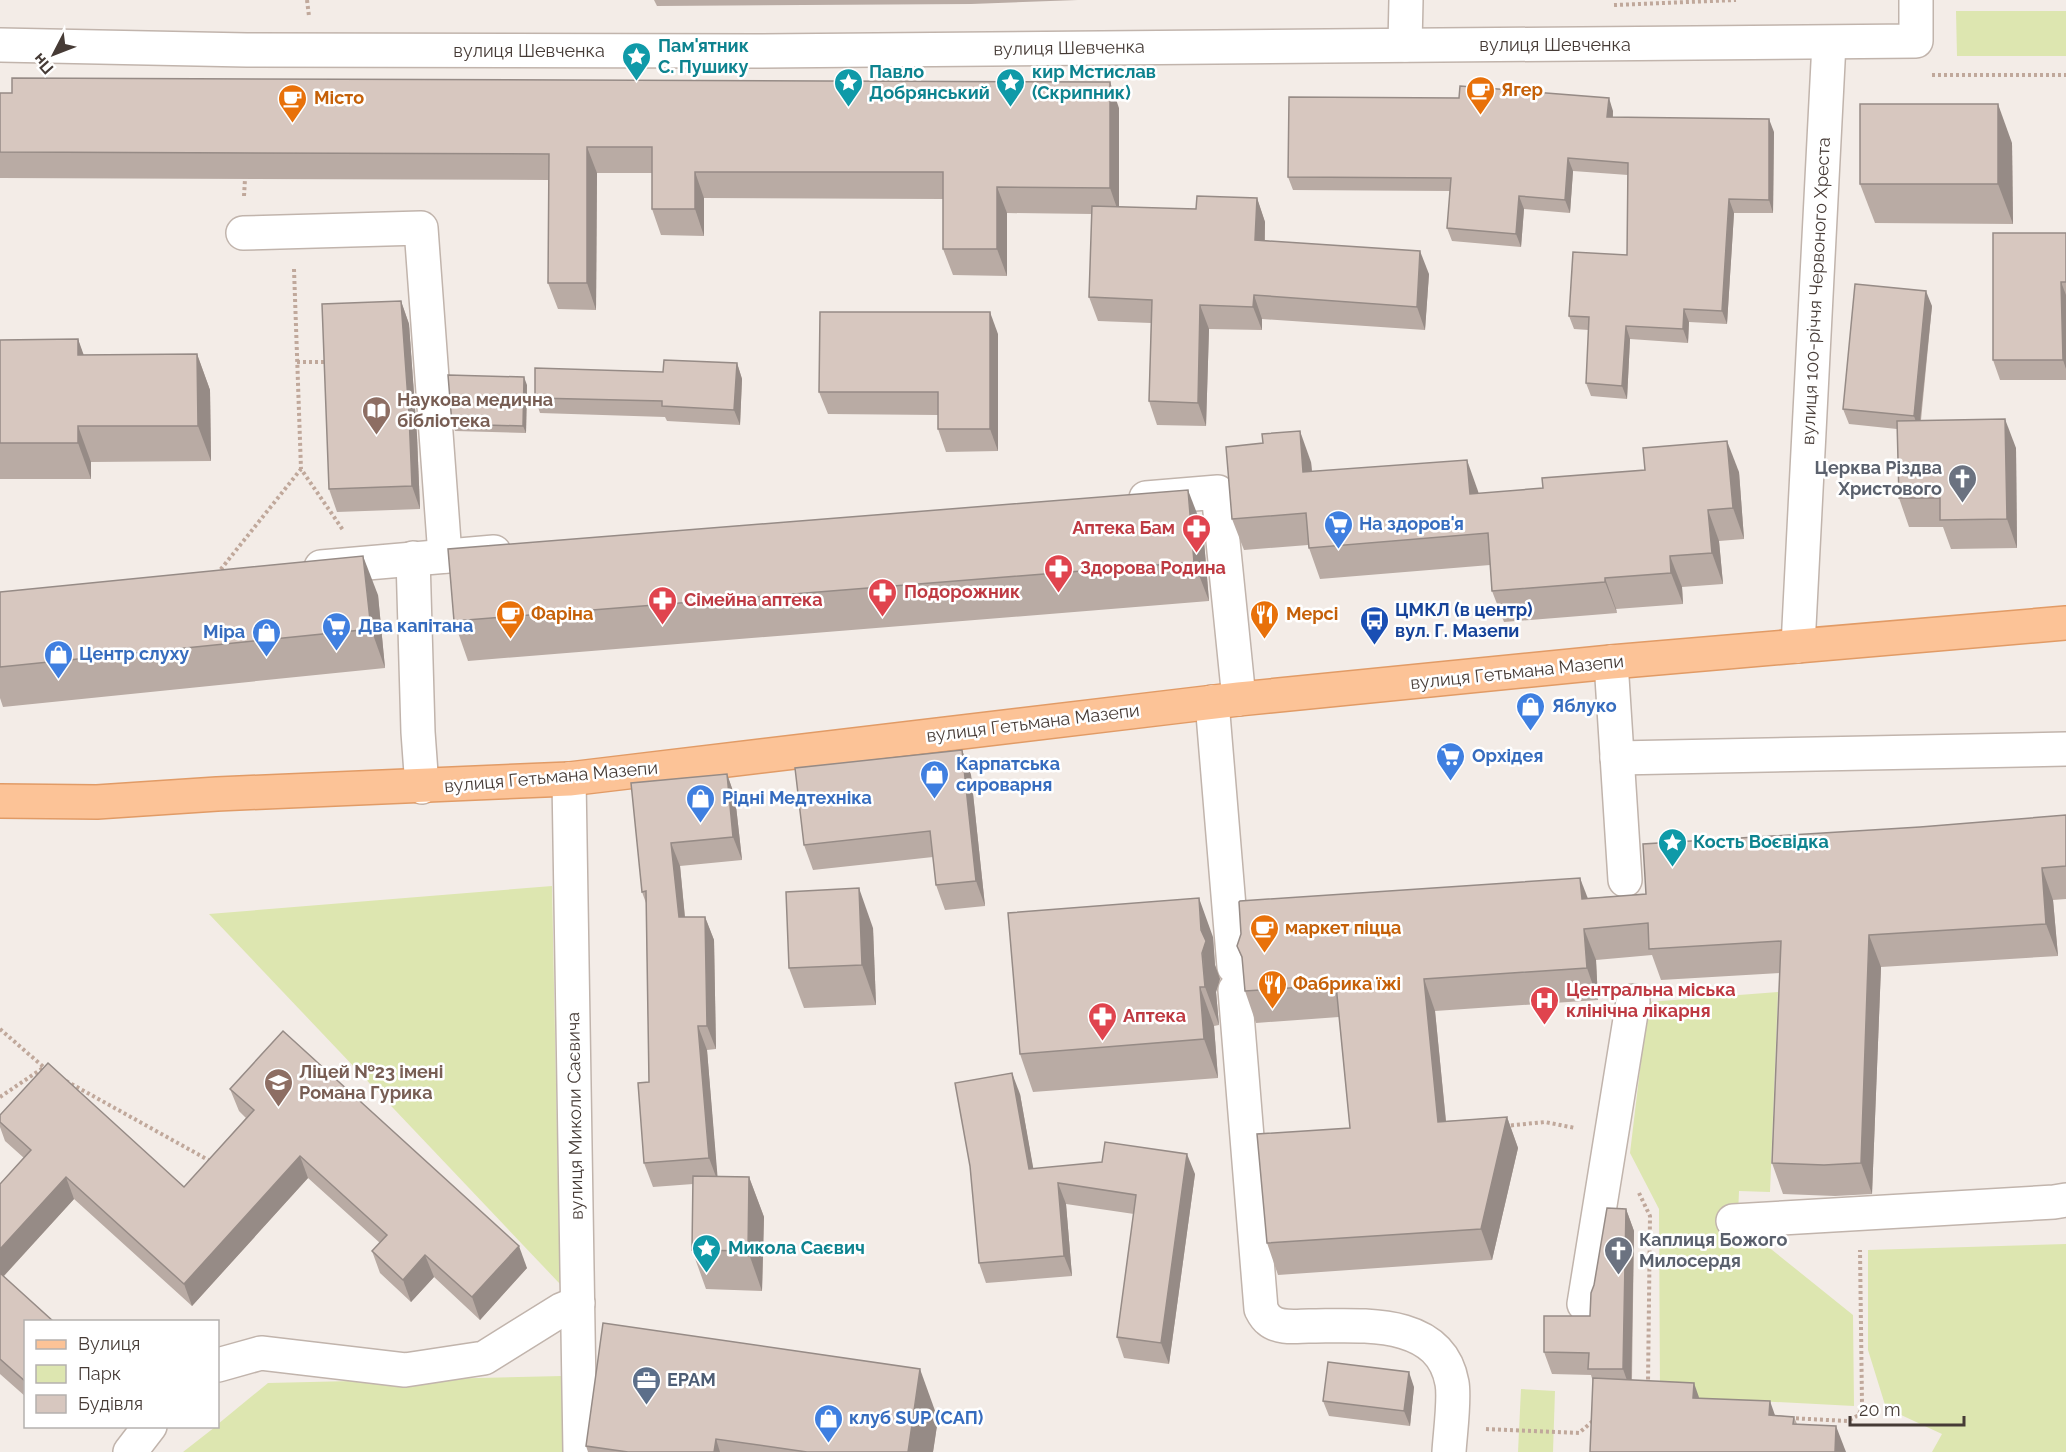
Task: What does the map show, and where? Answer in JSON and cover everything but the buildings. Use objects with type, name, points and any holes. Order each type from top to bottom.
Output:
[{"type":"main road","name":"вулиця Гетьмана Мазепи","points":[[0,801],[97,802],[217,794],[569,779],[1226,700],[1611,662],[2066,622]]},
{"type":"street","points":[[1405,45],[1406,0]]},
{"type":"street","name":"вулиця Шевченка","points":[[0,45],[247,50],[585,51],[1916,41],[1916,0]]},
{"type":"street","name":"вулиця 100-річчя Червоного Хреста","points":[[1798,646],[1829,43]]},
{"type":"street","points":[[243,233],[421,228],[445,556]]},
{"type":"street","points":[[1111,501],[1218,492],[1234,978],[1261,1309],[1270,1321],[1284,1326],[1370,1326],[1409,1332],[1430,1343],[1444,1361],[1452,1384],[1449,1452]]},
{"type":"street","points":[[296,570],[528,549]]},
{"type":"street","points":[[413,558],[418,732],[422,787]]},
{"type":"street","points":[[1611,662],[1625,880]]},
{"type":"street","points":[[1617,758],[2066,749]]},
{"type":"street","name":"вулиця Миколи Саєвича","points":[[569,779],[580,1452]]},
{"type":"street","points":[[1584,1304],[1633,1001]]},
{"type":"street","points":[[1733,1221],[2066,1200]]},
{"type":"street","points":[[219,1365],[261,1353],[405,1370],[484,1358],[561,1310],[578,1303]]},
{"type":"street","points":[[130,1452],[148,1428]]},
{"type":"path","points":[[307,0],[309,20]]},
{"type":"path","points":[[1923,75],[2066,75]]},
{"type":"path","points":[[293,232],[300,469],[365,563]]},
{"type":"path","points":[[297,362],[332,362]]},
{"type":"path","points":[[214,578],[300,469]]},
{"type":"path","points":[[0,1029],[42,1068],[53,1074]]},
{"type":"path","points":[[0,1096],[42,1068]]},
{"type":"path","points":[[63,1079],[216,1165]]},
{"type":"path","points":[[1497,1126],[1545,1122],[1599,1132],[1610,1142],[1631,1176],[1650,1216],[1647,1389]]},
{"type":"path","points":[[1779,1418],[1847,1421],[1859,1415],[1862,1404],[1860,1213]]},
{"type":"path","points":[[1516,1430],[1579,1433],[1600,1416]]},
{"type":"green space","points":[[1956,11],[2066,11],[2066,56],[1957,56]]},
{"type":"green space","points":[[552,886],[560,1284],[209,914]]},
{"type":"green space","points":[[1778,992],[1770,1192],[1739,1191],[1737,1240],[1761,1241],[1853,1315],[1854,1406],[1660,1396],[1659,1209],[1630,1153],[1648,1002]]},
{"type":"green space","points":[[2066,1244],[2066,1452],[1932,1452],[1942,1434],[1886,1408],[1868,1350],[1868,1250]]},
{"type":"green space","points":[[562,1376],[563,1452],[183,1452],[214,1428],[219,1428],[219,1423],[268,1383]]},
{"type":"green space","points":[[1521,1389],[1555,1391],[1553,1452],[1518,1452]]},
{"type":"place","name":"Пам'ятник С. Пушику","points":[[637,82]]},
{"type":"place","name":"Павло Добрянський","points":[[848,108]]},
{"type":"place","name":"кир Мстислав (Скрипник)","points":[[1011,108]]},
{"type":"place","name":"Ягер","points":[[1480,116]]},
{"type":"place","name":"Місто","points":[[293,124]]},
{"type":"place","name":"Наукова медична бібліотека","points":[[376,436]]},
{"type":"place","name":"Церква Різдва Христового","points":[[1963,504]]},
{"type":"place","name":"На здоров'я","points":[[1338,550]]},
{"type":"place","name":"Аптека Бам","points":[[1196,554]]},
{"type":"place","name":"Здорова Родина","points":[[1059,594]]},
{"type":"place","name":"Подорожник","points":[[883,618]]},
{"type":"place","name":"Сімейна аптека","points":[[663,626]]},
{"type":"place","name":"Фаріна","points":[[510,640]]},
{"type":"place","name":"Мерсі","points":[[1265,640]]},
{"type":"place","name":"ЦМКЛ (в центр) вул. Г. Мазепи","points":[[1374,646]]},
{"type":"place","name":"Два капітана","points":[[337,652]]},
{"type":"place","name":"Міра","points":[[266,658]]},
{"type":"place","name":"Центр слуху","points":[[58,680]]},
{"type":"place","name":"Яблуко","points":[[1531,732]]},
{"type":"place","name":"Орхідея","points":[[1451,782]]},
{"type":"place","name":"Карпатська сироварня","points":[[935,800]]},
{"type":"place","name":"Рідні Медтехніка","points":[[701,824]]},
{"type":"place","name":"Кость Воєвідка","points":[[1672,868]]},
{"type":"place","name":"маркет піцца","points":[[1264,954]]},
{"type":"place","name":"Фабрика їжі","points":[[1272,1010]]},
{"type":"place","name":"Центральна міська клінічна лікарня","points":[[1545,1026]]},
{"type":"place","name":"Аптека","points":[[1102,1042]]},
{"type":"place","name":"Ліцей №23 імені Романа Гурика","points":[[278,1108]]},
{"type":"place","name":"Микола Саєвич","points":[[707,1274]]},
{"type":"place","name":"Каплиця Божого Милосердя","points":[[1618,1276]]},
{"type":"place","name":"EPAM","points":[[646,1406]]},
{"type":"place","name":"клуб SUP (САП)","points":[[828,1444]]}]
